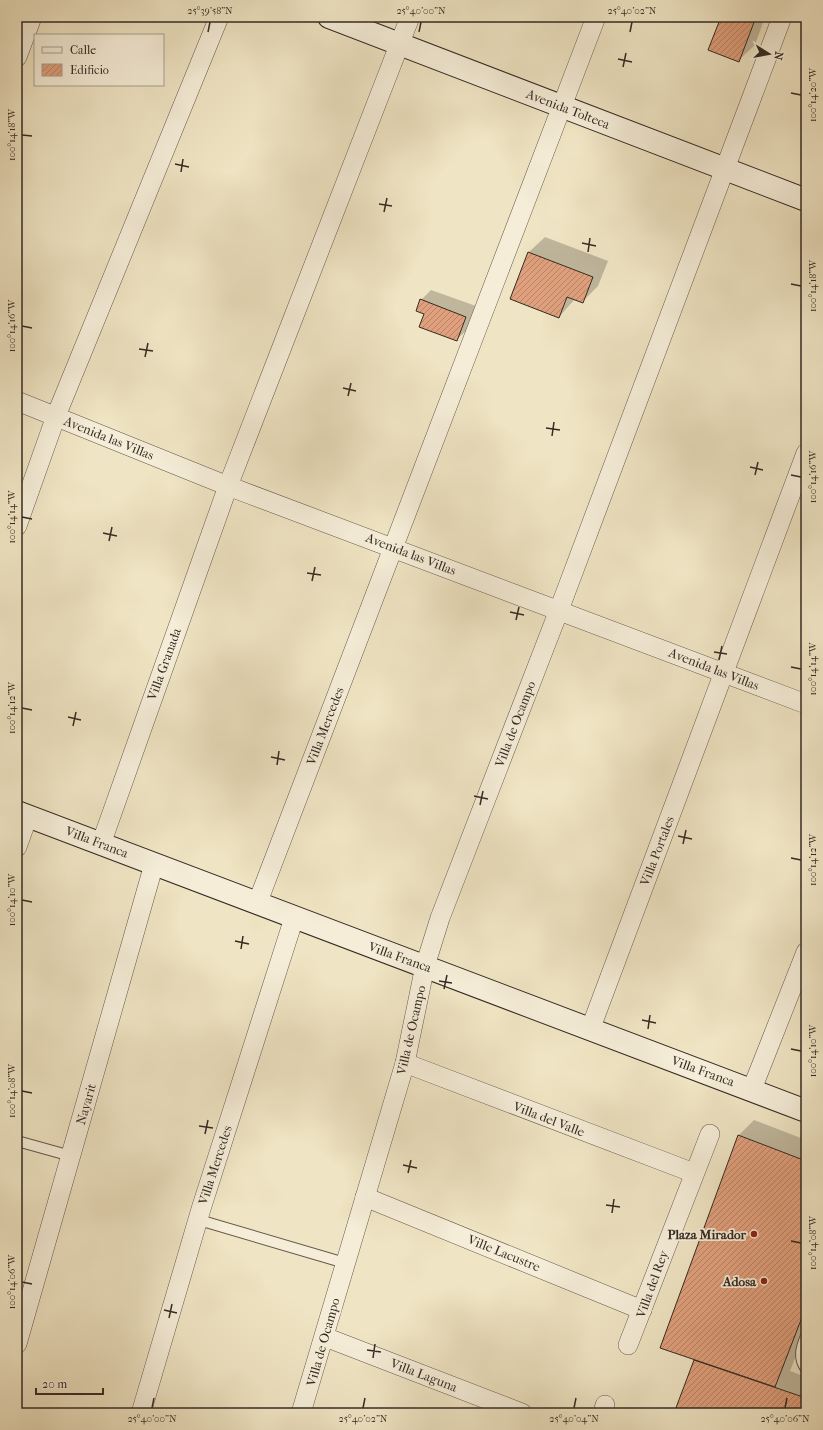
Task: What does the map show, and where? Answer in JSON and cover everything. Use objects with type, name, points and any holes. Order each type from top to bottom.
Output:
[{"type":"street","points":[[17,57],[32,17]]},
{"type":"street","points":[[17,526],[56,416],[219,17]]},
{"type":"street","name":"Avenida Tolteca","points":[[329,17],[806,200]]},
{"type":"street","name":"Villa Granada","points":[[101,844],[228,486],[410,17]]},
{"type":"street","name":"Villa Mercedes","points":[[257,904],[596,17]]},
{"type":"street","name":"Villa de Ocampo","points":[[301,1413],[406,1063],[425,966],[440,918],[559,610],[782,17]]},
{"type":"street","name":"Avenida las Villas","points":[[17,401],[228,486],[806,704]]},
{"type":"street","name":"Villa Portales","points":[[590,1030],[806,453]]},
{"type":"street","points":[[17,847],[22,814]]},
{"type":"street","name":"Villa Franca","points":[[22,814],[590,1030],[752,1089],[806,1111]]},
{"type":"street","name":"Nayarit","points":[[17,1344],[154,864]]},
{"type":"street","name":"Villa Mercedes","points":[[141,1413],[199,1220],[294,918]]},
{"type":"street","points":[[752,1089],[806,952]]},
{"type":"street","name":"Villa del Valle","points":[[406,1063],[694,1173]]},
{"type":"street","name":"Villa del Rey","points":[[628,1345],[710,1134]]},
{"type":"street","name":"Ville Lacustre","points":[[365,1197],[642,1310]]},
{"type":"street","name":"Villa Laguna","points":[[325,1337],[522,1413]]},
{"type":"lane","points":[[17,1141],[71,1156]]},
{"type":"lane","points":[[199,1220],[345,1263]]},
{"type":"lane","points":[[806,1336],[800,1355],[802,1363],[806,1369]]},
{"type":"building","points":[[721,17],[756,17],[739,62],[708,50]]},
{"type":"building","points":[[528,252],[593,277],[583,303],[567,297],[559,318],[510,299]]},
{"type":"building","points":[[420,299],[466,317],[457,341],[419,327],[424,314],[416,311]]},
{"type":"building","name":"Plaza Mirador","points":[[738,1135],[806,1161],[806,1307],[775,1387],[660,1348]]},
{"type":"building","points":[[694,1360],[806,1398],[806,1413],[674,1413]]},
{"type":"place","name":"Plaza Mirador","points":[[754,1234]]},
{"type":"place","name":"Adosa","points":[[764,1281]]}]
